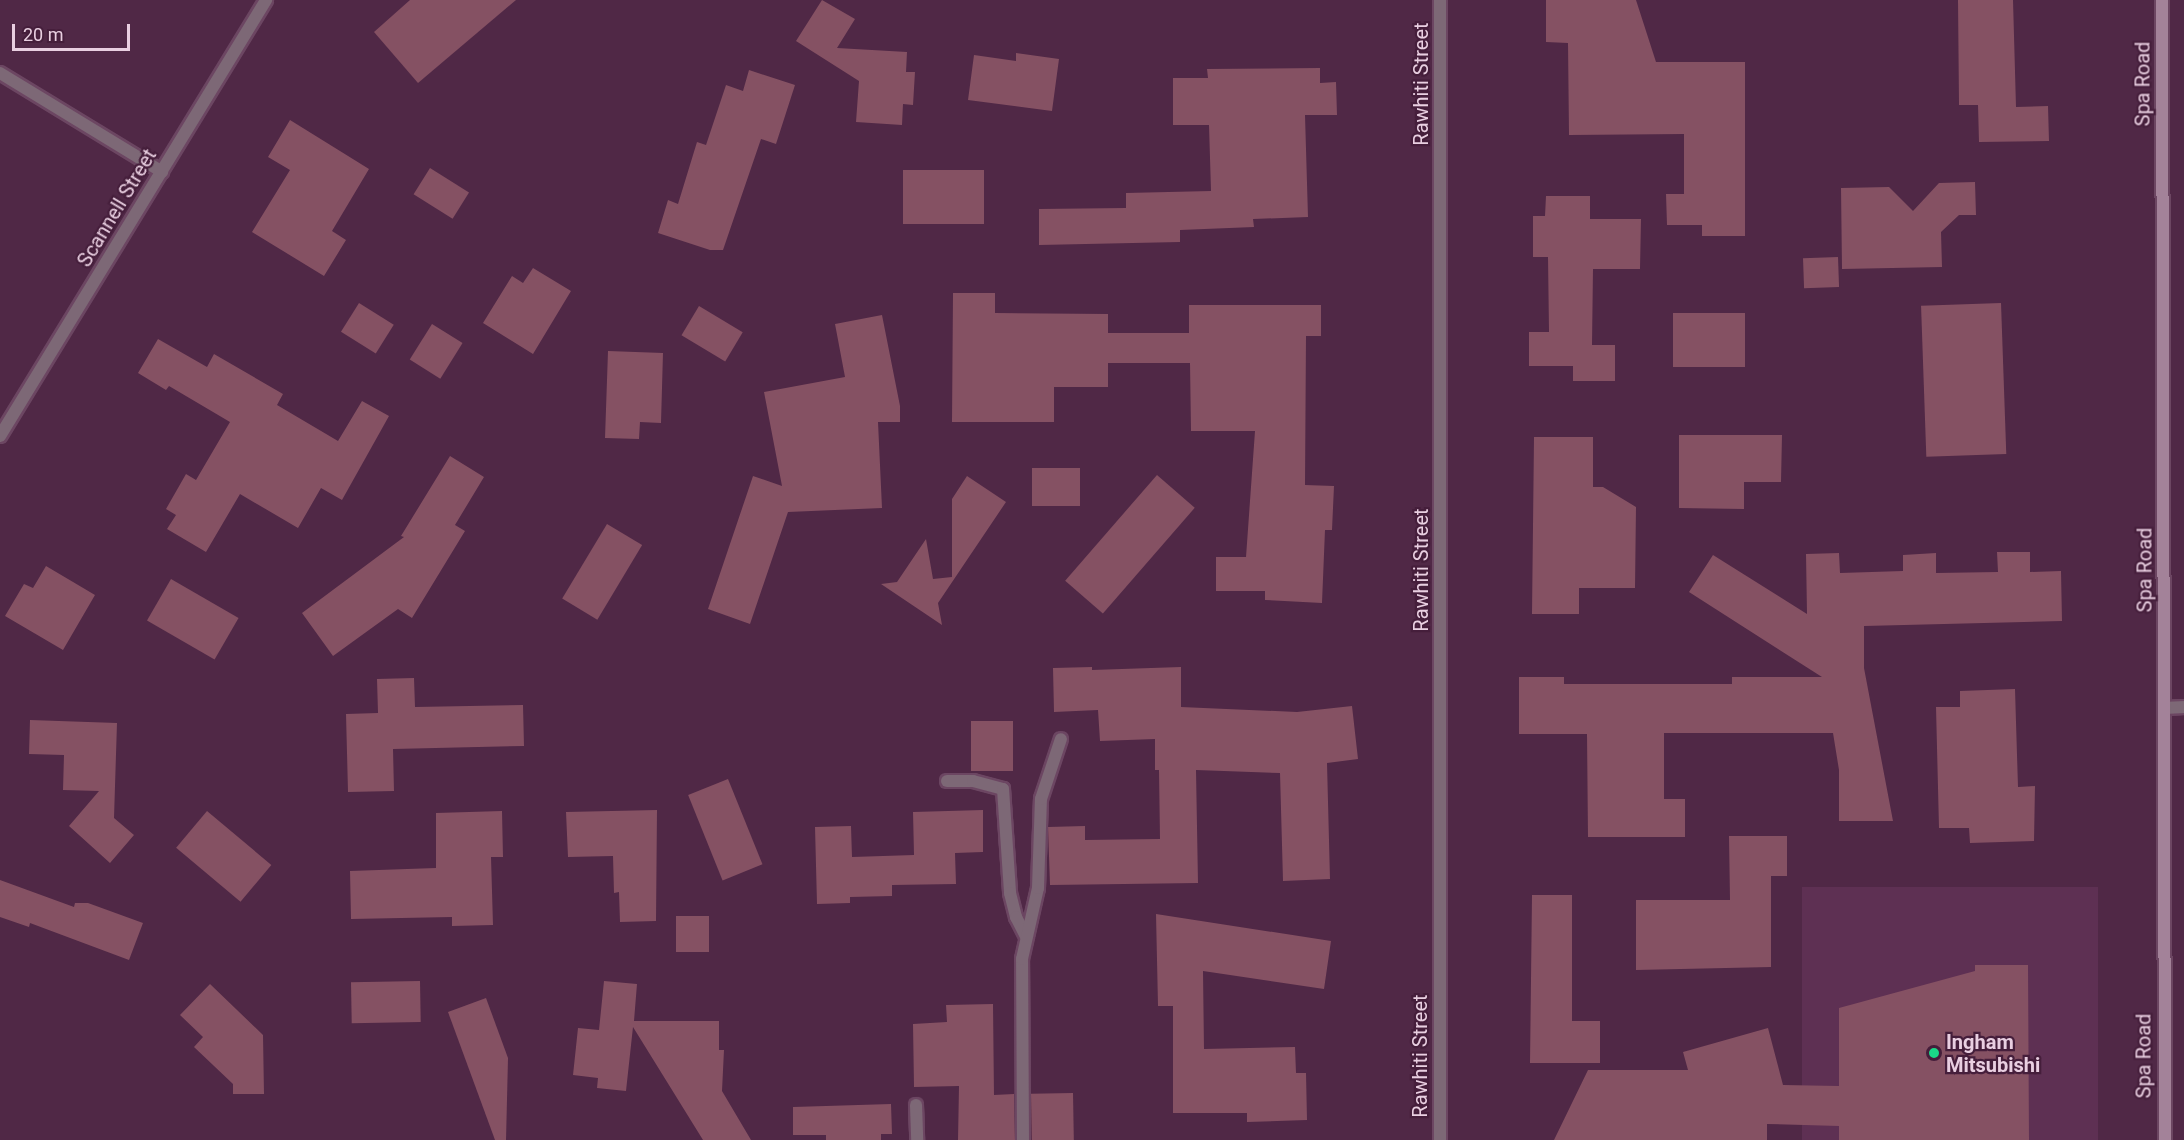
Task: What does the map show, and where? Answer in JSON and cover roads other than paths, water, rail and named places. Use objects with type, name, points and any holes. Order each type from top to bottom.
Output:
[{"type":"main road","name":"Spa Road","points":[[2162,0],[2164,1140]]},
{"type":"street","name":"Scannell Street","points":[[0,436],[266,0]]},
{"type":"street","name":"Rawhiti Street","points":[[1440,0],[1440,1140]]},
{"type":"street","points":[[0,73],[162,172]]},
{"type":"street","points":[[2165,708],[2184,707]]},
{"type":"street","points":[[1023,1140],[1022,960],[1038,888],[1041,799],[1061,739]]},
{"type":"street","points":[[947,781],[973,781],[1003,789],[1010,893],[1016,917],[1026,937]]},
{"type":"street","points":[[916,1105],[916,1140]]},
{"type":"place","name":"Ingham Mitsubishi","points":[[1934,1053]]}]
